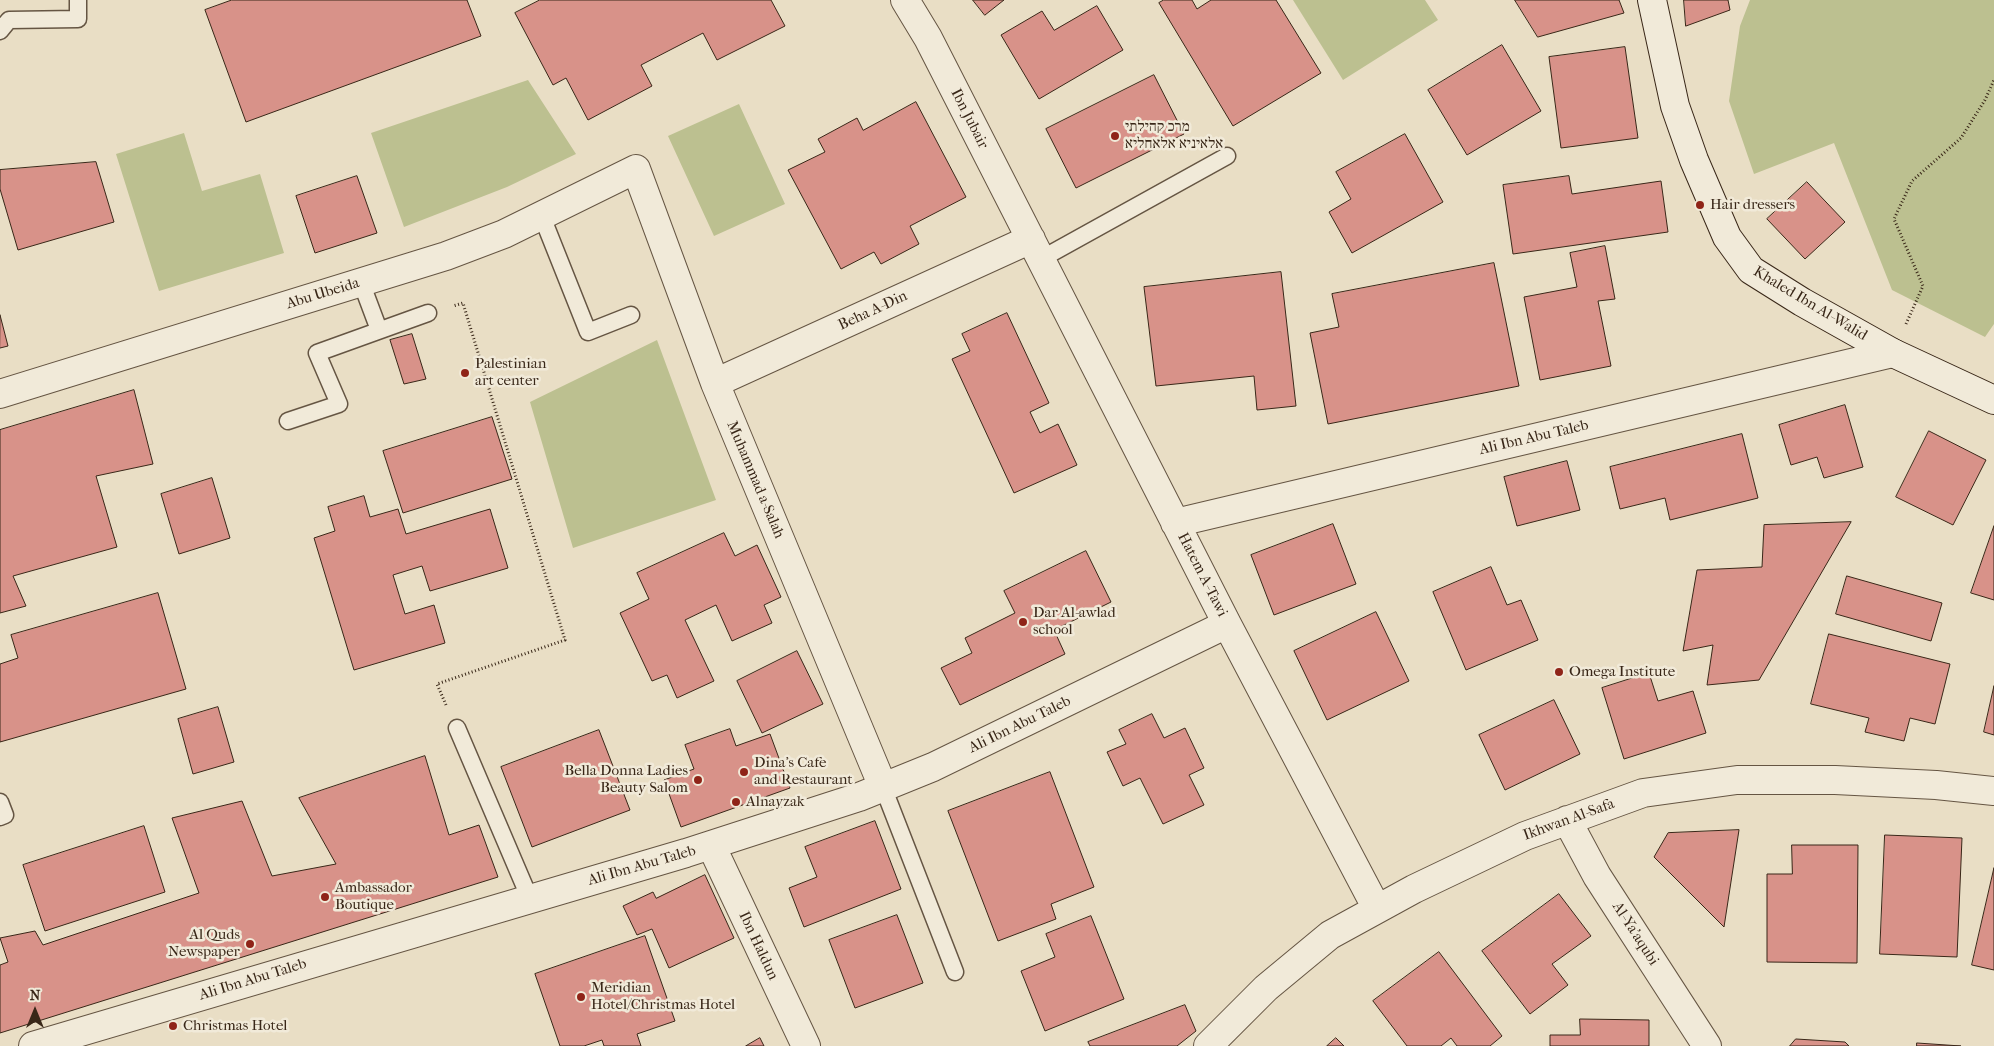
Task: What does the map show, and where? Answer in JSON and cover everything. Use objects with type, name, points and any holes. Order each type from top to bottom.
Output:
[{"type":"street","name":"Ibn Jubair","points":[[905,0],[928,38],[1036,249]]},
{"type":"street","name":"Khaled Ibn Al-Walid","points":[[1652,0],[1675,106],[1694,160],[1726,237],[1751,270],[1802,302],[1893,353],[1994,400]]},
{"type":"street","name":"Abu Ubeida","points":[[0,394],[446,256],[504,234],[541,214],[636,169]]},
{"type":"street","name":"Muhammad a-Salah","points":[[636,169],[715,383],[883,787]]},
{"type":"street","name":"Beha A-Din","points":[[715,383],[1036,249]]},
{"type":"street","name":"Hatem A-Tawi","points":[[1036,249],[1227,624],[1377,910]]},
{"type":"street","name":"Ali Ibn Abu Taleb","points":[[1175,523],[1893,353]]},
{"type":"street","name":"Ali Ibn Abu Taleb","points":[[33,1046],[710,845],[883,787],[933,767],[1227,624]]},
{"type":"street","name":"Ikhwan Al-Safa","points":[[1208,1046],[1266,988],[1330,935],[1525,836],[1643,793],[1737,780],[1834,780],[1936,785],[1994,791]]},
{"type":"street","name":"Al-Ya'aqubi","points":[[1567,820],[1598,876],[1707,1046]]},
{"type":"street","name":"Ibn Haldun","points":[[710,845],[806,1046]]},
{"type":"lane","points":[[0,30],[9,20],[78,19],[78,0]]},
{"type":"lane","points":[[1036,249],[1227,156]]},
{"type":"lane","points":[[541,214],[588,332],[631,315]]},
{"type":"lane","points":[[362,282],[379,330]]},
{"type":"lane","points":[[288,421],[339,404],[317,353],[428,313]]},
{"type":"lane","points":[[457,728],[530,899]]},
{"type":"lane","points":[[883,787],[955,972]]},
{"type":"lane","points":[[0,802],[5,815],[0,817]]},
{"type":"path","points":[[1893,353],[1923,286],[1894,219],[1912,181],[1961,138],[1985,100],[1994,80]]},
{"type":"path","points":[[428,313],[463,303],[565,640],[437,684],[457,728]]},
{"type":"green space","points":[[1293,0],[1425,0],[1438,20],[1343,80]]},
{"type":"green space","points":[[1750,0],[1994,0],[1994,324],[1985,337],[1892,290],[1834,143],[1754,174],[1729,101],[1740,26]]},
{"type":"green space","points":[[528,80],[576,154],[507,187],[404,227],[371,133]]},
{"type":"green space","points":[[739,104],[785,204],[714,236],[668,136]]},
{"type":"green space","points":[[184,133],[202,191],[260,174],[284,253],[159,291],[116,154]]},
{"type":"green space","points":[[657,340],[716,500],[573,548],[530,402]]},
{"type":"building","points":[[232,0],[467,0],[481,36],[246,122],[205,10]]},
{"type":"building","points":[[540,0],[771,0],[785,26],[717,60],[703,33],[641,65],[652,86],[588,120],[566,78],[553,85],[515,13]]},
{"type":"building","points":[[973,0],[1004,0],[985,15]]},
{"type":"building","points":[[1164,0],[1192,0],[1197,9],[1211,0],[1276,0],[1321,73],[1233,126],[1159,3]]},
{"type":"building","points":[[1515,0],[1619,0],[1624,13],[1538,37]]},
{"type":"building","points":[[1684,0],[1728,0],[1730,10],[1686,26]]},
{"type":"building","points":[[1097,6],[1123,50],[1039,99],[1001,35],[1042,11],[1054,30]]},
{"type":"building","points":[[1502,45],[1541,111],[1467,155],[1428,90]]},
{"type":"building","points":[[1625,47],[1638,138],[1561,148],[1549,57]]},
{"type":"building","points":[[1154,75],[1184,134],[1076,188],[1046,129]]},
{"type":"building","points":[[916,102],[966,197],[910,226],[919,244],[881,264],[874,252],[841,269],[788,170],[825,152],[818,139],[857,118],[863,130]]},
{"type":"building","points":[[1405,134],[1443,202],[1352,253],[1329,212],[1351,199],[1336,172]]},
{"type":"building","points":[[96,162],[114,222],[18,250],[0,189],[0,170]]},
{"type":"building","points":[[357,176],[377,233],[315,253],[296,196]]},
{"type":"building","points":[[1569,176],[1572,194],[1661,181],[1668,232],[1513,254],[1503,185]]},
{"type":"building","points":[[1807,182],[1845,222],[1805,259],[1767,219]]},
{"type":"building","points":[[1605,246],[1615,299],[1598,301],[1611,366],[1540,380],[1524,297],[1577,287],[1570,253]]},
{"type":"building","points":[[1494,263],[1519,386],[1328,424],[1310,333],[1339,327],[1332,294]]},
{"type":"building","points":[[1281,272],[1296,406],[1257,410],[1254,376],[1156,386],[1144,287]]},
{"type":"building","points":[[1007,313],[1049,403],[1030,412],[1040,433],[1058,424],[1077,465],[1014,493],[952,359],[970,351],[962,334]]},
{"type":"building","points":[[0,315],[8,346],[0,348]]},
{"type":"building","points":[[412,334],[426,379],[404,384],[390,340]]},
{"type":"building","points":[[134,390],[153,464],[96,476],[117,547],[13,576],[26,606],[0,613],[0,430]]},
{"type":"building","points":[[1845,405],[1863,467],[1824,478],[1817,457],[1791,465],[1779,425]]},
{"type":"building","points":[[492,417],[512,479],[403,513],[383,451]]},
{"type":"building","points":[[1929,431],[1986,460],[1953,525],[1896,497]]},
{"type":"building","points":[[1742,434],[1758,498],[1670,520],[1665,498],[1620,509],[1610,467]]},
{"type":"building","points":[[1567,461],[1580,510],[1517,526],[1504,477]]},
{"type":"building","points":[[212,478],[230,538],[179,554],[161,494]]},
{"type":"building","points":[[364,496],[370,517],[398,509],[406,534],[490,509],[508,568],[430,591],[422,566],[393,575],[405,614],[434,605],[445,643],[354,670],[314,538],[335,531],[328,507]]},
{"type":"building","points":[[1851,522],[1759,680],[1707,685],[1713,645],[1683,651],[1697,570],[1762,567],[1764,525]]},
{"type":"building","points":[[1333,524],[1356,584],[1274,615],[1251,555]]},
{"type":"building","points":[[1994,526],[1994,600],[1971,593]]},
{"type":"building","points":[[724,533],[735,556],[757,545],[781,597],[764,605],[772,623],[732,641],[716,605],[685,620],[714,681],[677,698],[667,675],[652,681],[620,613],[649,599],[637,573]]},
{"type":"building","points":[[1086,551],[1111,602],[1054,630],[1065,654],[960,705],[941,668],[972,653],[965,638],[1015,613],[1004,591]]},
{"type":"building","points":[[1491,567],[1507,605],[1521,600],[1538,640],[1466,670],[1433,592]]},
{"type":"building","points":[[1847,576],[1942,603],[1931,641],[1836,614]]},
{"type":"building","points":[[158,593],[186,689],[0,742],[0,664],[18,658],[11,635]]},
{"type":"building","points":[[1376,612],[1409,681],[1327,720],[1294,651]]},
{"type":"building","points":[[1829,634],[1950,664],[1935,724],[1910,718],[1904,741],[1865,732],[1869,718],[1811,704]]},
{"type":"building","points":[[797,651],[823,704],[762,733],[737,681]]},
{"type":"building","points":[[1649,673],[1658,701],[1693,691],[1706,733],[1624,759],[1602,688]]},
{"type":"building","points":[[1994,686],[1994,735],[1984,732]]},
{"type":"building","points":[[1554,700],[1580,754],[1505,790],[1479,735]]},
{"type":"building","points":[[218,707],[234,762],[193,774],[178,719]]},
{"type":"building","points":[[1152,714],[1164,738],[1185,728],[1204,768],[1189,775],[1204,805],[1163,824],[1140,778],[1123,786],[1107,752],[1126,744],[1119,730]]},
{"type":"building","points":[[730,729],[736,746],[770,734],[790,788],[681,827],[664,780],[694,769],[685,745]]},
{"type":"building","points":[[599,730],[630,810],[532,847],[501,767]]},
{"type":"building","points":[[425,756],[449,835],[479,825],[498,877],[0,1033],[0,965],[8,962],[0,938],[35,931],[43,945],[199,893],[172,818],[242,801],[272,876],[336,864],[299,798]]},
{"type":"building","points":[[1050,772],[1094,887],[1051,904],[1056,919],[998,941],[948,811]]},
{"type":"building","points":[[875,821],[901,889],[804,927],[789,888],[817,877],[805,847]]},
{"type":"building","points":[[144,826],[165,892],[45,931],[23,865]]},
{"type":"building","points":[[1739,830],[1724,927],[1654,857],[1668,833]]},
{"type":"building","points":[[1885,835],[1962,838],[1957,957],[1880,954]]},
{"type":"building","points":[[1792,845],[1858,845],[1857,963],[1767,962],[1767,874],[1792,874]]},
{"type":"building","points":[[1994,868],[1994,970],[1972,965]]},
{"type":"building","points":[[705,875],[734,938],[669,968],[652,929],[637,935],[623,906],[653,892],[656,898]]},
{"type":"building","points":[[1559,894],[1591,936],[1552,964],[1568,985],[1530,1014],[1482,951]]},
{"type":"building","points":[[897,915],[923,983],[855,1008],[829,940]]},
{"type":"building","points":[[1091,916],[1124,999],[1045,1031],[1021,971],[1055,957],[1046,934]]},
{"type":"building","points":[[645,936],[675,1021],[637,1034],[641,1046],[604,1046],[602,1040],[584,1046],[560,1046],[535,974]]},
{"type":"building","points":[[1439,952],[1502,1036],[1490,1046],[1457,1046],[1451,1038],[1441,1046],[1407,1046],[1373,1001]]},
{"type":"building","points":[[1185,1005],[1196,1031],[1177,1046],[1090,1046],[1088,1042]]},
{"type":"building","points":[[1580,1019],[1649,1020],[1649,1046],[1550,1046],[1550,1035],[1580,1035]]},
{"type":"building","points":[[760,1038],[764,1046],[746,1046]]},
{"type":"building","points":[[1336,1038],[1344,1046],[1327,1046]]},
{"type":"building","points":[[1796,1039],[1845,1042],[1849,1046],[1790,1046]]},
{"type":"building","points":[[1917,1043],[1961,1046],[1917,1046]]},
{"type":"place","name":"מרכ קהילתי אלאיניא אלאחליא","points":[[1115,136]]},
{"type":"place","name":"Hair dressers","points":[[1700,205]]},
{"type":"place","name":"Palestinian art center","points":[[465,373]]},
{"type":"place","name":"Dar Al-awlad school","points":[[1023,622]]},
{"type":"place","name":"Omega Institute","points":[[1559,672]]},
{"type":"place","name":"Dina's Cafe and Restaurant","points":[[744,772]]},
{"type":"place","name":"Bella Donna Ladies Beauty Salom","points":[[698,780]]},
{"type":"place","name":"Alnayzak","points":[[736,802]]},
{"type":"place","name":"Ambassador Boutique","points":[[325,897]]},
{"type":"place","name":"Al Quds Newspaper","points":[[250,944]]},
{"type":"place","name":"Meridian Hotel/Christmas Hotel","points":[[581,997]]},
{"type":"place","name":"Christmas Hotel","points":[[173,1026]]}]
